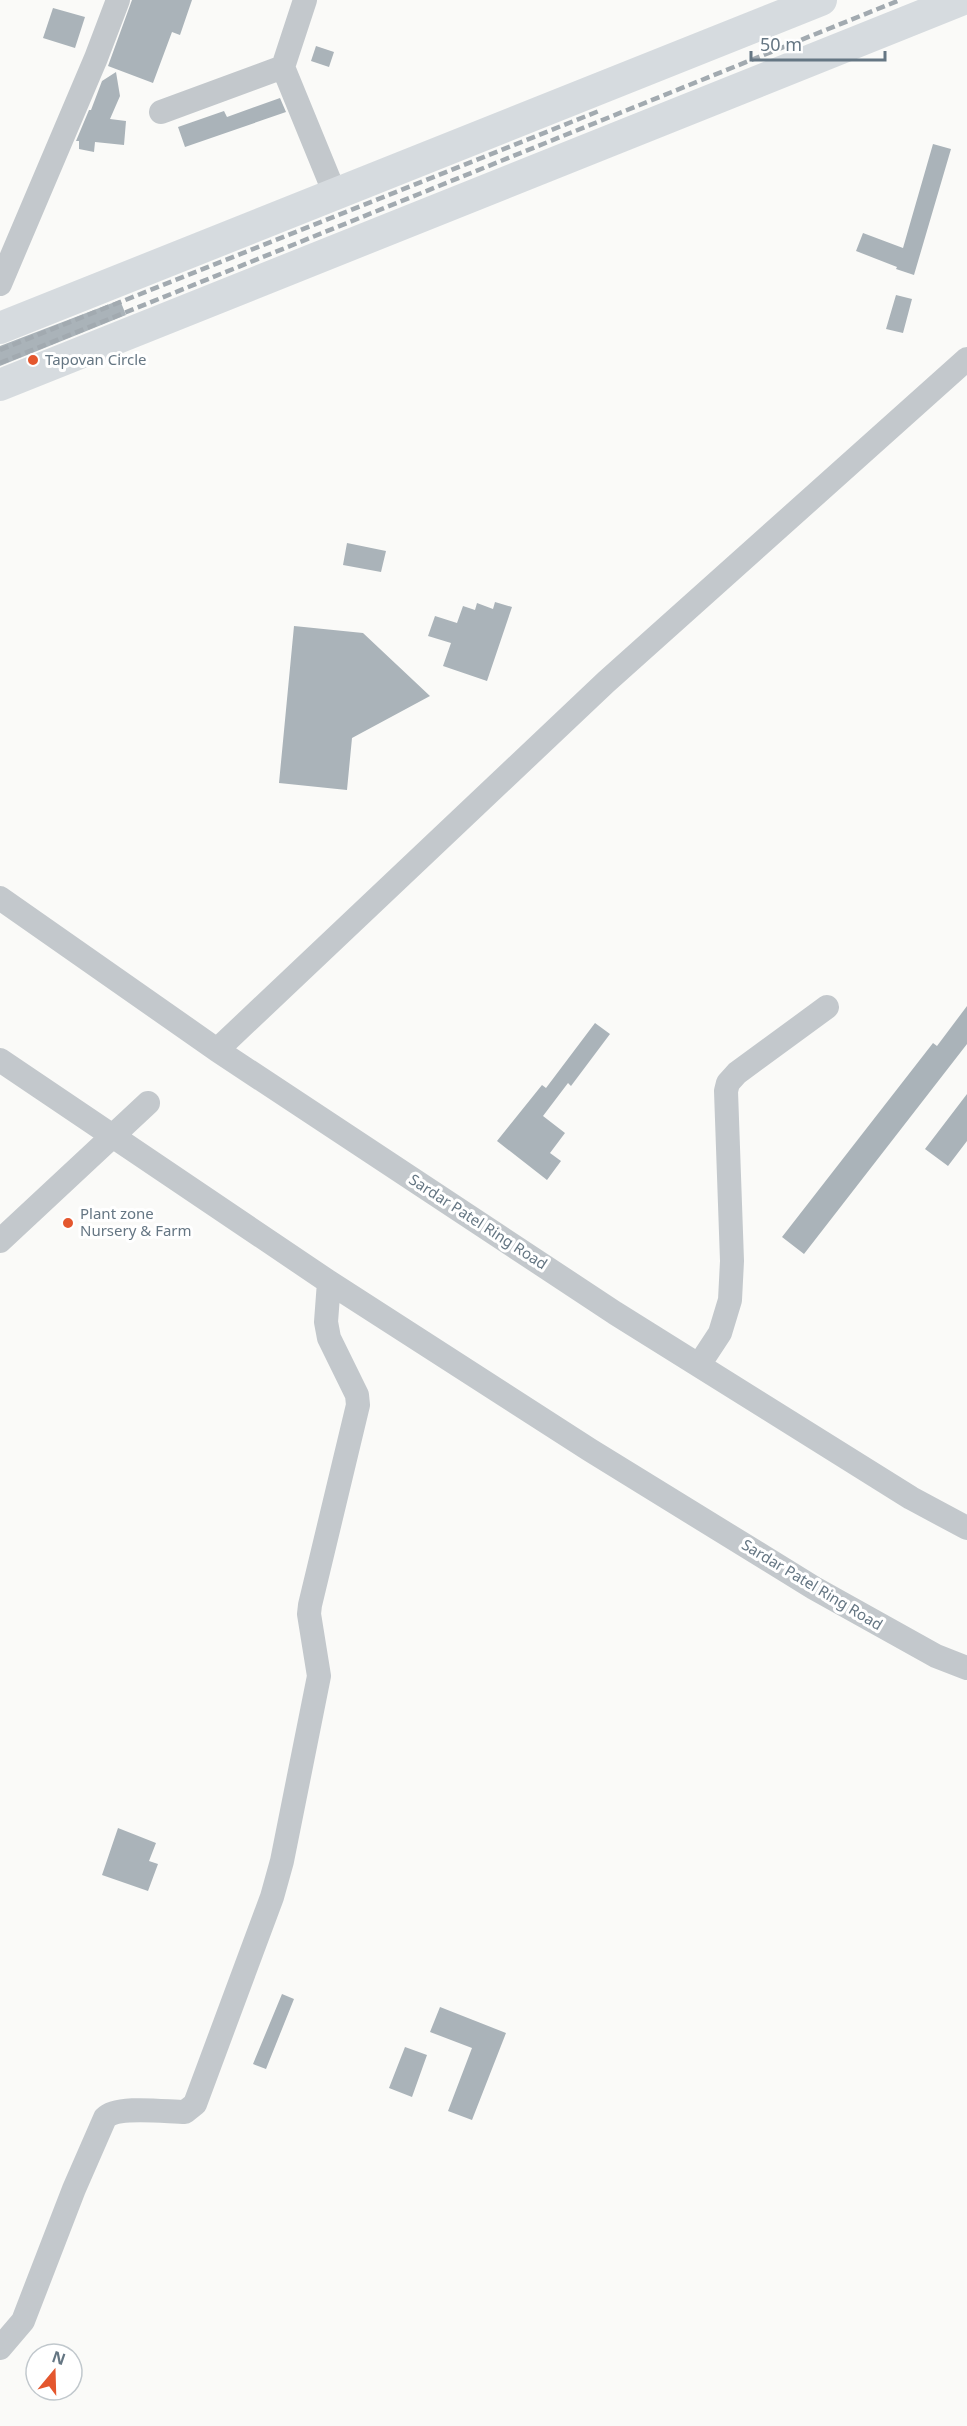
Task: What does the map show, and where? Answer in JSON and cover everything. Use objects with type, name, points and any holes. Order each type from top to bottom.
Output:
[{"type":"main road","points":[[0,328],[821,0]]},
{"type":"main road","points":[[0,385],[961,0]]},
{"type":"street","points":[[0,284],[10,255],[48,175],[118,0]]},
{"type":"street","points":[[305,0],[283,67],[335,194]]},
{"type":"street","points":[[160,112],[283,67]]},
{"type":"street","points":[[217,1050],[606,682],[967,358]]},
{"type":"street","name":"Sardar Patel Ring Road","points":[[0,898],[217,1050],[605,1306],[911,1498],[967,1528]]},
{"type":"street","points":[[699,1365],[720,1333],[729,1300],[732,1261],[726,1090],[728,1083],[737,1073],[827,1007]]},
{"type":"street","name":"Sardar Patel Ring Road","points":[[0,1060],[329,1282],[590,1450],[814,1588],[936,1656],[967,1668]]},
{"type":"street","points":[[0,1241],[148,1103]]},
{"type":"street","points":[[0,2348],[23,2321],[74,2189],[108,2114],[125,2110],[185,2112],[195,2104],[272,1897],[282,1861],[319,1676],[309,1614],[310,1605],[358,1405],[357,1395],[329,1338],[326,1322],[329,1282]]},
{"type":"building","points":[[132,0],[192,0],[180,35],[172,32],[153,83],[108,66]]},
{"type":"building","points":[[53,8],[85,17],[75,48],[43,38]]},
{"type":"building","points":[[316,46],[334,52],[329,67],[311,61]]},
{"type":"building","points":[[116,72],[120,96],[110,119],[126,121],[124,145],[95,142],[94,152],[79,149],[79,141],[76,141],[102,81]]},
{"type":"building","points":[[280,98],[286,112],[185,147],[178,127],[224,111],[227,117]]},
{"type":"building","points":[[933,144],[951,149],[914,275],[856,251],[863,233],[903,248]]},
{"type":"building","points":[[896,295],[912,299],[903,333],[886,329]]},
{"type":"building","points":[[120,300],[126,315],[0,366],[0,346]]},
{"type":"building","points":[[347,543],[386,551],[381,572],[343,565]]},
{"type":"building","points":[[495,602],[512,607],[487,681],[443,666],[451,643],[428,636],[435,616],[457,623],[463,606],[475,610],[477,603],[493,609]]},
{"type":"building","points":[[294,626],[363,633],[430,696],[352,738],[347,790],[279,783]]},
{"type":"building","points":[[967,1006],[967,1044],[804,1254],[782,1237],[933,1043],[937,1046]]},
{"type":"building","points":[[595,1023],[610,1034],[571,1086],[568,1083],[543,1116],[565,1133],[550,1153],[561,1161],[547,1180],[497,1141],[542,1085],[546,1088]]},
{"type":"building","points":[[967,1094],[967,1141],[948,1166],[925,1149]]},
{"type":"building","points":[[118,1828],[156,1843],[149,1861],[158,1864],[148,1891],[102,1875]]},
{"type":"building","points":[[282,1994],[294,1999],[266,2069],[253,2064]]},
{"type":"building","points":[[440,2007],[506,2033],[472,2120],[448,2111],[472,2048],[430,2032]]},
{"type":"building","points":[[405,2047],[427,2055],[412,2097],[389,2088]]},
{"type":"railway","points":[[0,363],[900,0]]},
{"type":"railway","points":[[0,350],[599,111]]},
{"type":"place","name":"Tapovan Circle","points":[[33,360]]},
{"type":"place","name":"Plant zone Nursery & Farm","points":[[68,1223]]}]
